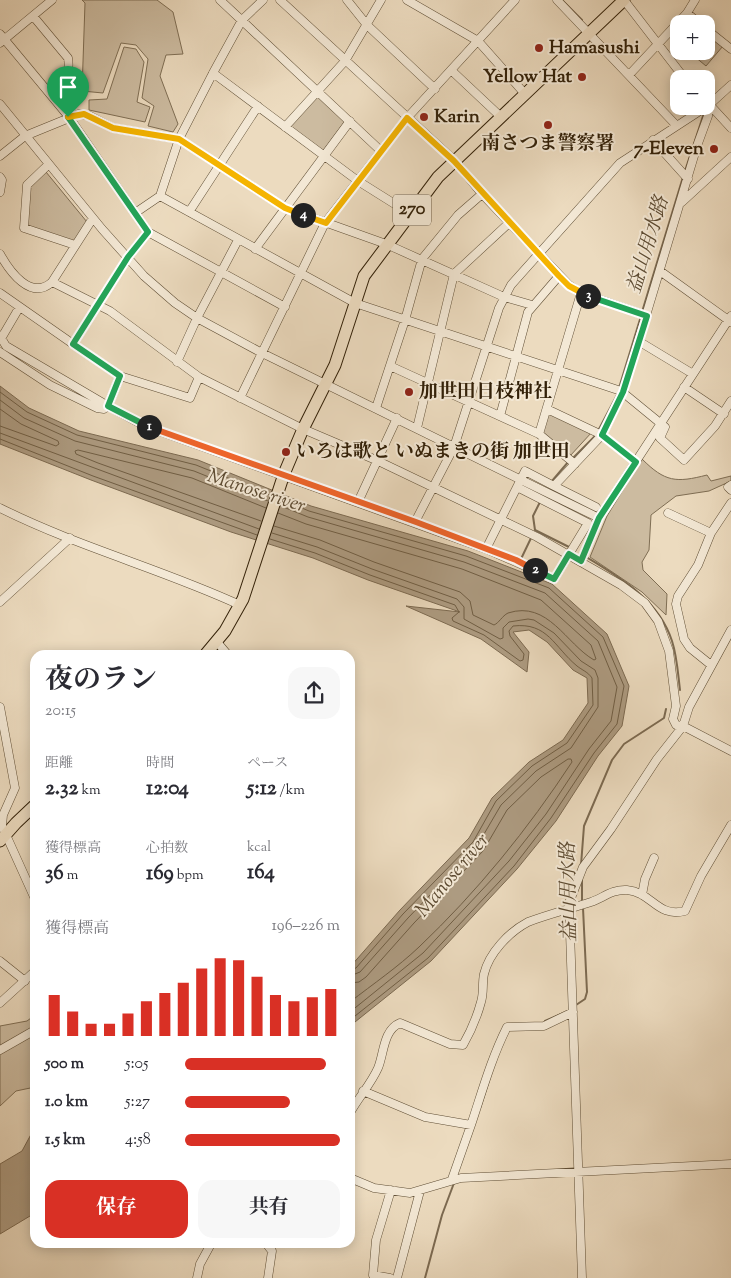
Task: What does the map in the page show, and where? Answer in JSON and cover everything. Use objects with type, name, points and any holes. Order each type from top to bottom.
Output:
[{"type":"highway","name":"270","points":[[209,650],[217,642],[242,602],[284,476],[303,429],[335,365],[364,276],[409,213],[438,177],[624,0]]},
{"type":"highway","points":[[3,838],[30,811]]},
{"type":"street","points":[[52,0],[1,39],[68,117],[148,232],[284,307]]},
{"type":"street","points":[[220,0],[381,151]]},
{"type":"street","points":[[134,213],[160,196],[179,139],[242,20],[263,0]]},
{"type":"street","points":[[280,0],[454,161],[482,194],[559,276],[581,293],[647,316]]},
{"type":"street","points":[[347,0],[366,25],[434,88]]},
{"type":"street","points":[[285,126],[345,61],[380,0]]},
{"type":"street","points":[[407,0],[478,41],[525,94]]},
{"type":"street","points":[[557,0],[676,125]]},
{"type":"street","points":[[624,0],[678,70]]},
{"type":"street","points":[[629,75],[687,13],[695,0]]},
{"type":"street","points":[[240,398],[326,223],[407,118],[478,41],[511,1]]},
{"type":"street","points":[[33,16],[68,58],[70,66],[66,80],[50,94]]},
{"type":"street","points":[[715,37],[731,50]]},
{"type":"street","points":[[451,70],[501,117]]},
{"type":"street","points":[[214,73],[358,181],[409,213]]},
{"type":"street","points":[[715,98],[731,85]]},
{"type":"street","points":[[0,104],[93,218],[128,257],[163,293],[197,318],[262,353],[454,447],[588,523],[554,579],[516,560],[416,522],[144,426],[6,346],[1,337],[19,308]]},
{"type":"street","points":[[189,212],[258,106]]},
{"type":"street","points":[[715,111],[731,128]]},
{"type":"street","points":[[0,156],[25,136],[68,117],[84,114],[113,128],[179,139],[285,208],[386,244],[504,296],[532,305]]},
{"type":"street","points":[[416,522],[454,447],[504,296],[620,163],[691,115]]},
{"type":"street","points":[[554,486],[572,461],[599,433],[640,342],[708,115]]},
{"type":"street","points":[[255,249],[350,121]]},
{"type":"street","points":[[653,140],[688,179]]},
{"type":"street","points":[[680,204],[731,157]]},
{"type":"street","points":[[49,164],[27,186],[24,228],[75,245]]},
{"type":"street","points":[[0,177],[2,180],[0,192]]},
{"type":"street","points":[[376,408],[405,320],[422,259],[458,215],[482,194]]},
{"type":"street","points":[[160,196],[354,303],[619,391],[665,427],[660,438],[684,460],[724,414],[731,400]]},
{"type":"street","points":[[0,254],[7,268],[26,283],[39,289],[44,289],[52,282],[93,218]]},
{"type":"street","points":[[417,428],[454,274],[510,222]]},
{"type":"street","points":[[73,344],[128,257],[148,232]]},
{"type":"street","points":[[177,362],[197,318],[238,240]]},
{"type":"street","points":[[582,557],[599,518],[730,319],[660,271]]},
{"type":"street","points":[[500,416],[528,312],[532,305],[559,276]]},
{"type":"street","points":[[52,282],[98,303],[199,378],[303,429],[376,460],[537,537],[571,550],[582,557],[645,603],[656,616],[669,651],[676,706],[673,719],[676,725],[683,726],[731,751]]},
{"type":"street","points":[[0,293],[19,308],[120,376],[190,398],[199,378]]},
{"type":"street","points":[[539,434],[581,293]]},
{"type":"street","points":[[640,342],[693,374]]},
{"type":"street","points":[[0,352],[50,385],[97,408],[104,409],[108,406],[120,376]]},
{"type":"street","points":[[390,366],[539,434],[572,461]]},
{"type":"street","points":[[684,387],[724,414]]},
{"type":"street","points":[[547,408],[599,433],[636,462]]},
{"type":"street","points":[[358,502],[397,418]]},
{"type":"street","points":[[486,549],[524,471],[596,507]]},
{"type":"street","points":[[519,483],[545,491],[599,518]]},
{"type":"street","points":[[731,485],[728,487],[731,490]]},
{"type":"street","points":[[711,665],[690,648],[684,639],[676,604],[678,596],[698,565],[711,533],[731,504]]},
{"type":"street","points":[[0,508],[70,538],[242,602]]},
{"type":"street","points":[[668,513],[711,533]]},
{"type":"street","points":[[0,602],[70,538]]},
{"type":"street","points":[[582,1278],[569,907],[583,867],[611,829],[657,758],[683,726],[689,707],[731,630]]},
{"type":"street","points":[[217,642],[224,650]]},
{"type":"street","points":[[0,706],[15,788],[3,815],[3,838],[30,889]]},
{"type":"street","points":[[355,1105],[377,1070],[383,1047],[396,1025],[400,1023],[450,1044],[463,1045],[473,1028],[482,999],[486,967],[500,945],[528,922],[620,890],[642,895],[664,911],[672,913],[685,911],[701,876],[731,825]]},
{"type":"street","points":[[642,895],[645,879],[654,858]]},
{"type":"street","points":[[0,962],[25,981]]},
{"type":"street","points":[[0,1003],[30,976]]},
{"type":"street","points":[[452,1179],[486,1084],[487,1070],[507,1027],[544,1026],[573,1008]]},
{"type":"street","points":[[0,1050],[30,1033]]},
{"type":"street","points":[[364,1091],[424,1117],[471,1125]]},
{"type":"street","points":[[355,1180],[374,1188],[410,1193],[452,1179],[579,1170],[731,1164]]},
{"type":"street","points":[[390,1190],[376,1240],[373,1275],[390,1278]]},
{"type":"street","points":[[397,1278],[420,1190]]},
{"type":"street","points":[[197,1278],[200,1264],[209,1248]]},
{"type":"street","points":[[268,1278],[271,1248]]},
{"type":"shaded area","points":[[82,0],[157,0],[173,12],[183,54],[166,55],[160,76],[178,124],[173,132],[148,126],[154,106],[142,98],[148,59],[136,45],[121,43],[103,93],[82,91],[85,3]]},
{"type":"shaded area","points":[[715,39],[723,46],[715,55]]},
{"type":"shaded area","points":[[124,47],[136,49],[144,62],[137,102],[150,107],[145,122],[89,110],[89,100],[107,99]]},
{"type":"shaded area","points":[[699,60],[711,60],[706,66]]},
{"type":"shaded area","points":[[318,96],[345,121],[323,151],[290,126]]},
{"type":"shaded area","points":[[46,172],[87,222],[73,242],[27,227],[29,186]]},
{"type":"shaded area","points":[[548,413],[592,432],[570,456],[542,434]]},
{"type":"shaded area","points":[[642,459],[650,467],[672,479],[679,480],[707,475],[711,481],[731,476],[731,481],[709,491],[676,496],[651,515],[649,550],[642,562],[643,570],[667,594],[666,615],[642,592],[590,557],[607,516]]},
{"type":"shaded area","points":[[30,1019],[30,1088],[16,1091],[0,1106],[0,1026]]},
{"type":"water","name":"Manose river","points":[[0,386],[29,408],[79,431],[198,460],[311,506],[468,551],[552,584],[607,634],[629,686],[622,726],[598,756],[556,821],[517,869],[431,961],[355,1022],[355,961],[400,910],[469,838],[492,798],[529,762],[563,740],[588,703],[587,678],[573,670],[547,642],[529,630],[513,632],[529,652],[527,672],[481,639],[406,606],[460,612],[368,580],[313,558],[231,532],[0,444]]},
{"type":"water","points":[[30,1136],[30,1216],[0,1234],[0,1164],[22,1151]]},
{"type":"waterway","points":[[562,0],[582,20]]},
{"type":"waterway","name":"益山用水路","points":[[685,171],[703,115]]},
{"type":"waterway","name":"益山用水路","points":[[642,312],[683,177]]},
{"type":"waterway","name":"益山用水路","points":[[619,388],[641,316]]},
{"type":"waterway","name":"益山用水路","points":[[598,431],[618,393]]},
{"type":"waterway","name":"益山用水路","points":[[573,458],[596,435]]},
{"type":"waterway","name":"益山用水路","points":[[552,481],[569,461]]},
{"type":"waterway","name":"益山用水路","points":[[535,530],[533,516],[540,502]]},
{"type":"waterway","name":"益山用水路","points":[[535,530],[571,548]]},
{"type":"waterway","points":[[520,561],[532,536]]},
{"type":"waterway","name":"益山用水路","points":[[586,557],[637,591],[658,614],[666,626],[674,647],[680,690]]},
{"type":"waterway","name":"益山用水路","points":[[581,865],[584,826],[612,760],[624,744],[664,718],[666,709]]},
{"type":"waterway","name":"益山用水路","points":[[582,880],[582,903]]},
{"type":"waterway","name":"益山用水路","points":[[576,1005],[585,999],[587,992],[583,908]]},
{"type":"waterway","name":"益山用水路","points":[[545,1021],[568,1011]]},
{"type":"waterway","name":"益山用水路","points":[[480,1108],[490,1077]]},
{"type":"waterway","name":"益山用水路","points":[[425,1278],[442,1215],[454,1183]]},
{"type":"place","name":"Hamasushi","points":[[539,48]]},
{"type":"place","name":"Yellow Hat","points":[[582,77]]},
{"type":"place","name":"Karin","points":[[424,117]]},
{"type":"place","name":"南さつま警察署","points":[[548,125]]},
{"type":"place","name":"7-Eleven","points":[[714,149]]},
{"type":"place","name":"加世田日枝神社","points":[[409,392]]},
{"type":"place","name":"いろは歌と いぬまきの街 加世田","points":[[286,452]]},
{"type":"route","points":[[84,114],[113,128],[179,139],[285,208],[326,223],[407,118],[454,161],[482,194],[569,286],[581,293],[647,316],[623,392],[602,435],[636,462],[599,518],[581,561],[569,554],[554,579],[516,560],[416,522],[144,426],[108,406],[120,376],[73,344],[128,257],[148,232],[68,117],[84,114]]}]
